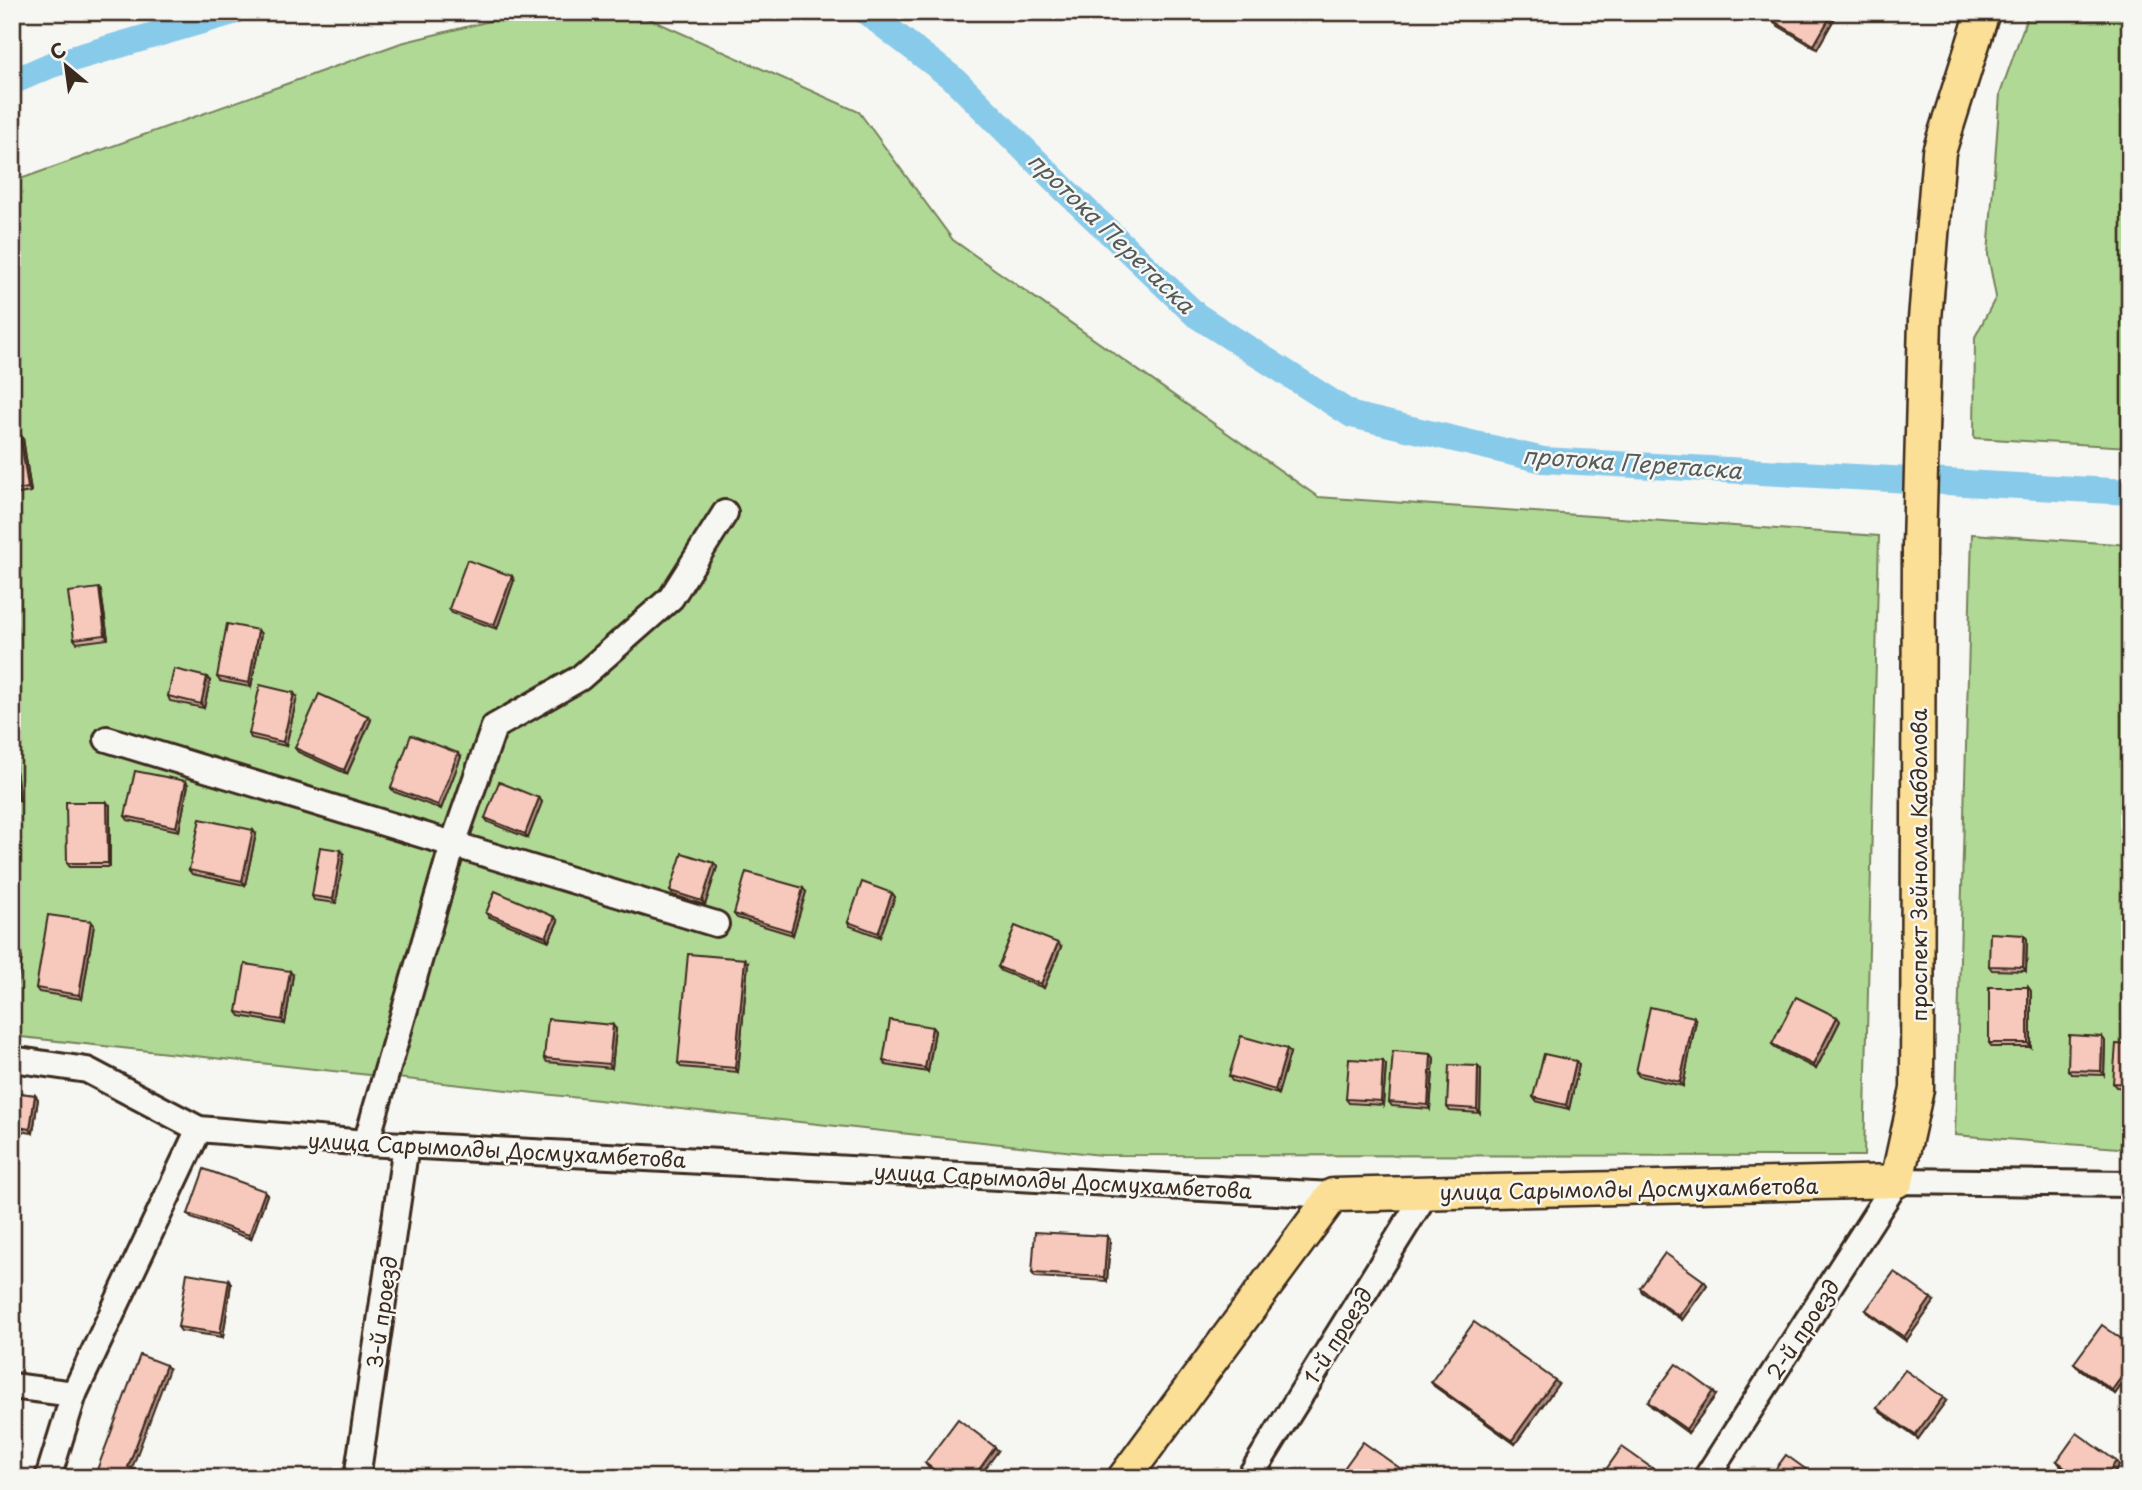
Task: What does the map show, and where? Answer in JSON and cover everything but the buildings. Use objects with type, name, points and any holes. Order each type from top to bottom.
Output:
[{"type":"main road","name":"проспект Зейнолла Кабдолова","points":[[1897,1181],[1917,1089],[1919,546],[1925,319],[1939,152],[1983,12]]},
{"type":"main road","name":"улица Сарымолды Досмухамбетова","points":[[1333,1195],[1897,1181]]},
{"type":"main road","points":[[1124,1478],[1333,1195]]},
{"type":"street","points":[[366,1143],[453,844],[494,727],[580,678],[671,598],[726,513]]},
{"type":"street","points":[[107,739],[716,923]]},
{"type":"street","name":"улица Сарымолды Досмухамбетова","points":[[12,1059],[87,1070],[199,1129],[406,1146],[1333,1195]]},
{"type":"street","points":[[48,1478],[74,1394],[199,1129]]},
{"type":"street","name":"3-й проезд","points":[[357,1478],[406,1146]]},
{"type":"street","name":"улица Сарымолды Досмухамбетова","points":[[1897,1181],[2130,1184]]},
{"type":"street","name":"2-й проезд","points":[[1706,1478],[1897,1181]]},
{"type":"street","name":"1-й проезд","points":[[1249,1478],[1426,1193]]},
{"type":"street","points":[[12,1386],[74,1394]]},
{"type":"green space","points":[[526,12],[634,12],[859,112],[953,240],[1318,497],[1879,536],[1864,1156],[1101,1155],[12,1036],[12,182],[401,43]]},
{"type":"green space","points":[[2029,12],[2130,12],[2130,447],[1974,438],[1975,337],[1996,297],[1988,255],[2000,94]]},
{"type":"green space","points":[[1972,534],[2130,545],[2130,1149],[1955,1135]]},
{"type":"waterway","name":"протока Перетаска","points":[[12,82],[51,65],[233,12]]},
{"type":"waterway","name":"протока Перетаска","points":[[866,12],[955,80],[1196,315],[1352,415],[1543,460],[2130,492]]}]
